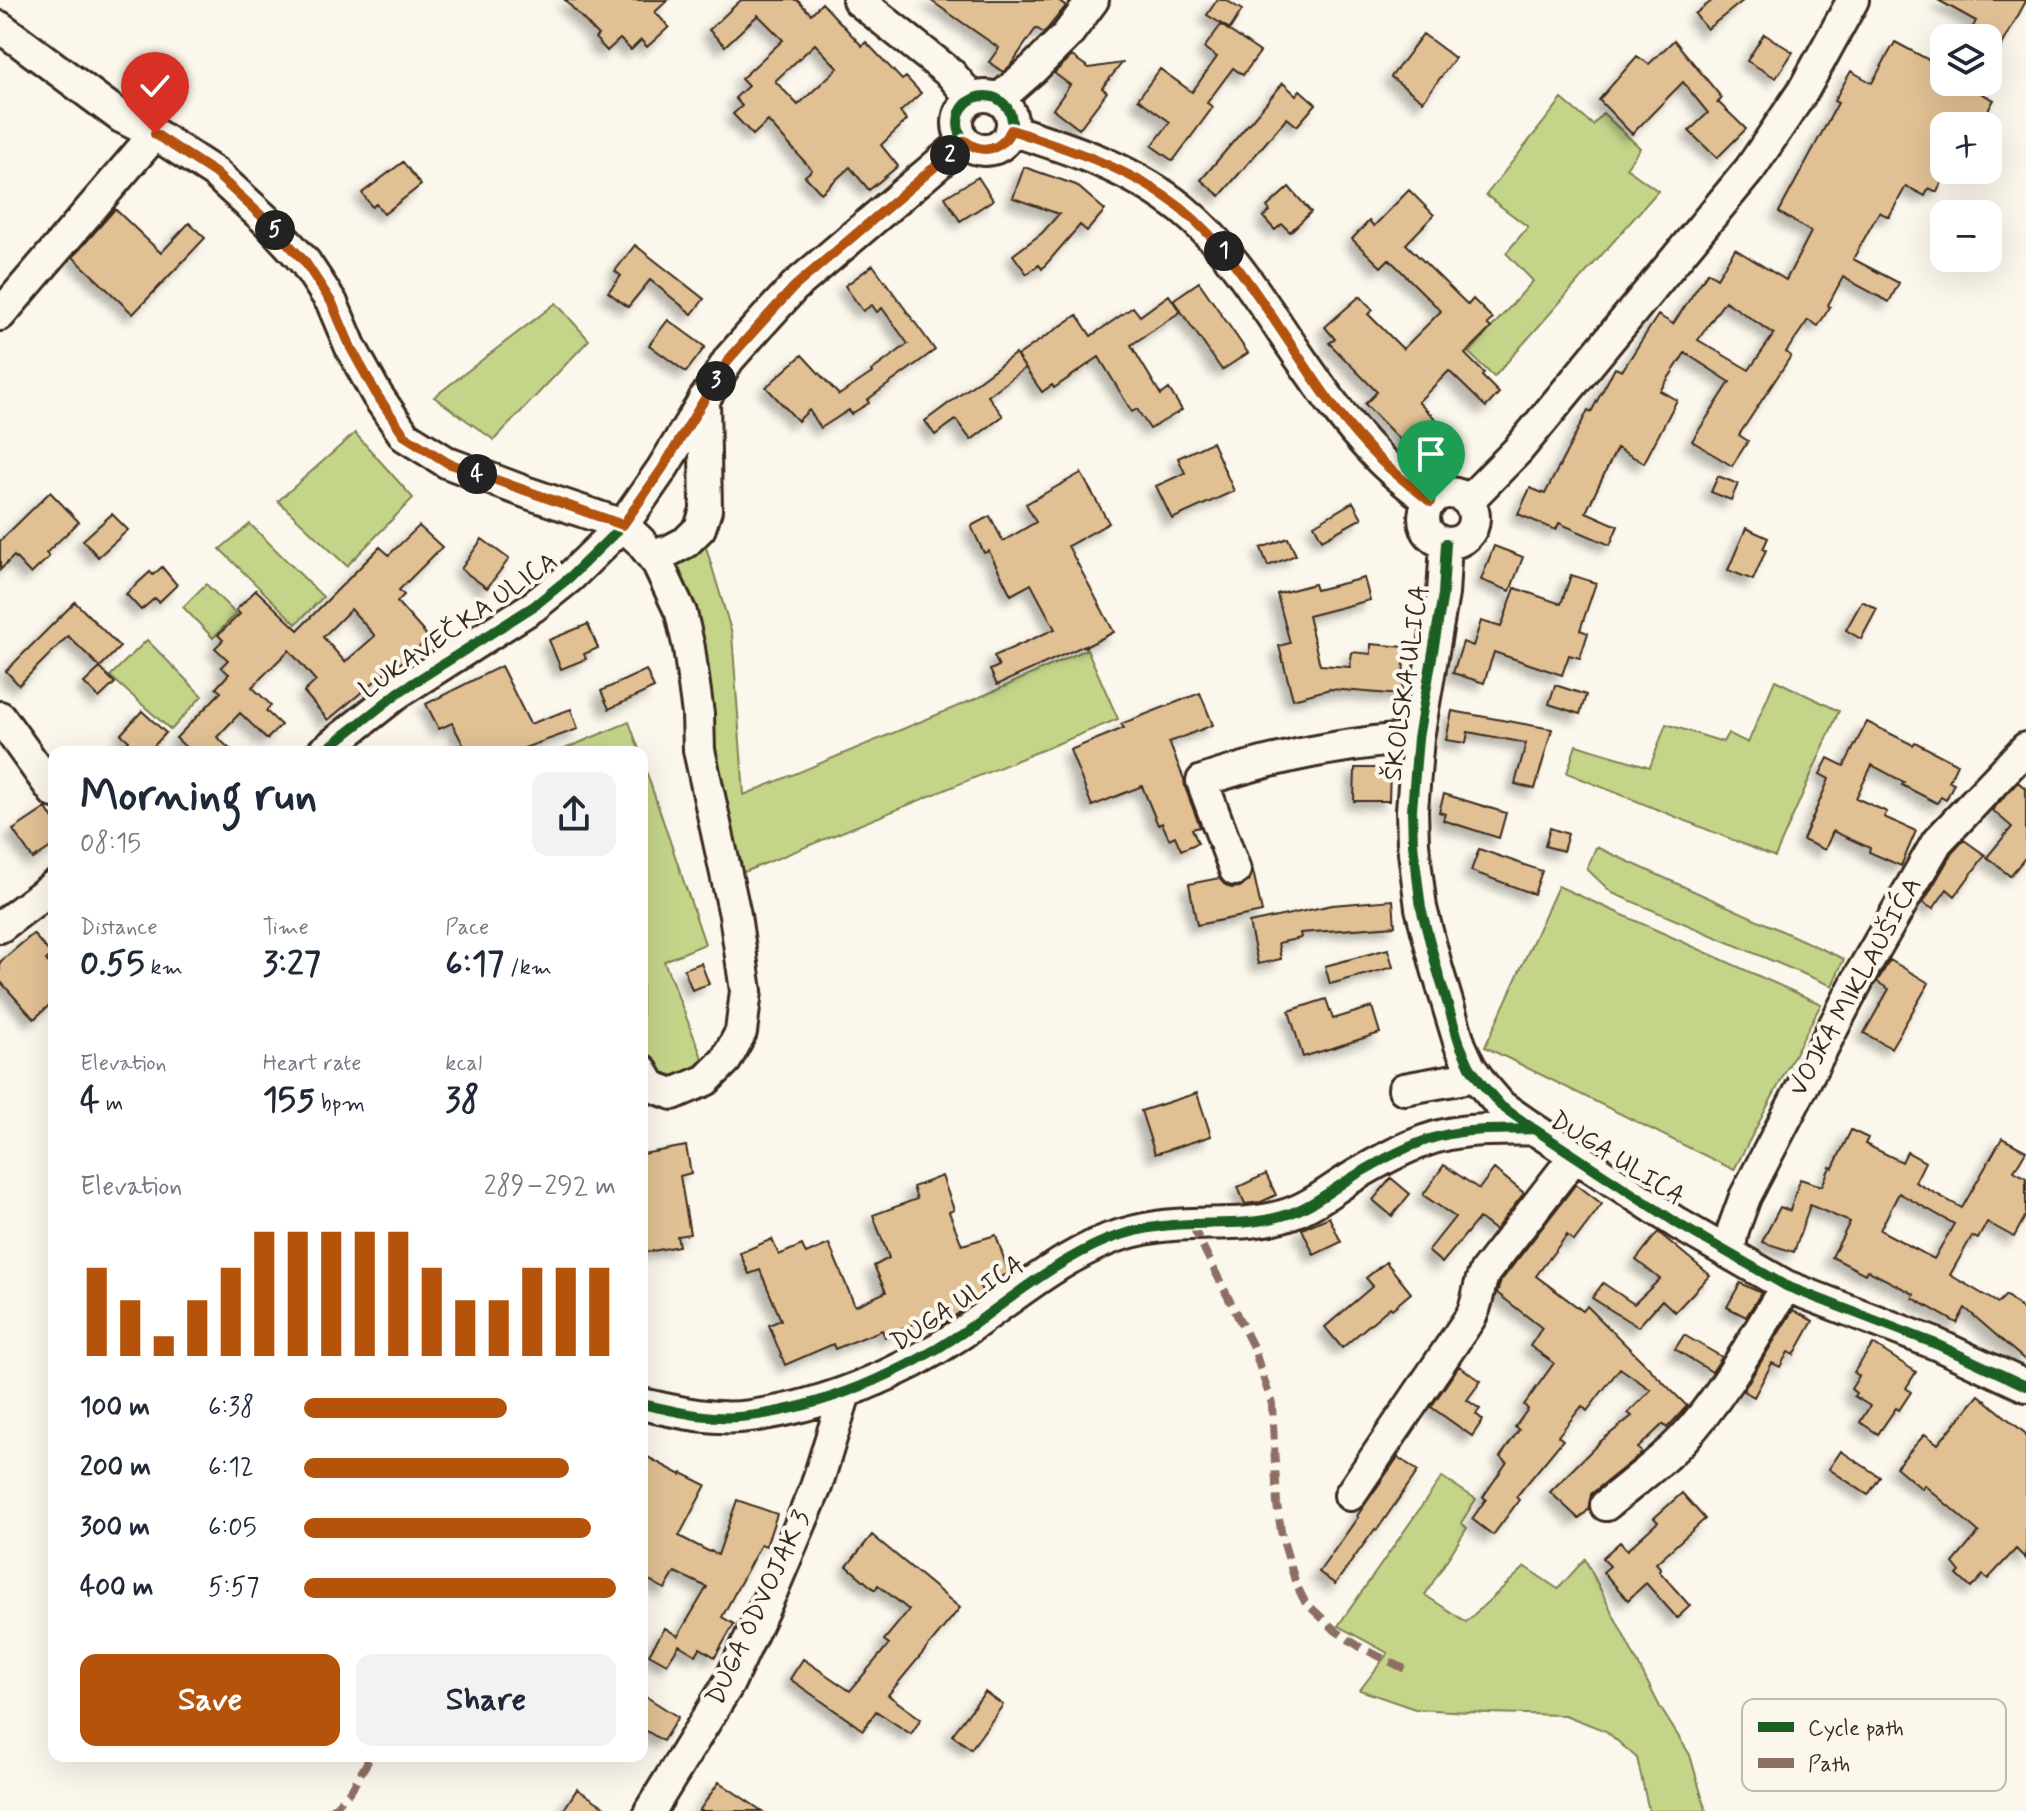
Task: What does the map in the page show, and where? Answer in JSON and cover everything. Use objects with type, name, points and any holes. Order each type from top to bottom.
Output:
[{"type":"street","points":[[858,0],[985,99],[1006,105],[1012,121],[1011,130],[1001,145],[983,150],[973,148],[959,133],[958,122],[964,105],[985,99],[1033,69],[1067,35],[1093,0]]},
{"type":"street","points":[[1468,501],[1518,450],[1750,169],[1803,91],[1853,0]]},
{"type":"street","points":[[0,27],[121,117],[155,134],[215,173],[267,221],[305,262],[332,303],[351,348],[377,395],[405,436],[448,463],[623,525],[658,564],[681,613],[689,648],[698,714],[699,750],[735,915],[746,991],[741,1032],[726,1060],[706,1080],[673,1094],[651,1086],[648,1081]]},
{"type":"street","points":[[1011,130],[1101,161],[1152,187],[1183,210],[1244,274],[1351,427],[1376,456],[1431,502]]},
{"type":"street","points":[[0,315],[155,134]]},
{"type":"street","name":"LUKAVEČKA ULICA","points":[[331,746],[399,692],[534,606],[570,577],[623,525],[662,469],[729,359],[794,287],[965,141]]},
{"type":"street","points":[[650,554],[667,552],[686,542],[700,528],[706,510],[704,399]]},
{"type":"street","points":[[1445,494],[1461,496],[1468,501],[1474,516],[1470,533],[1463,539],[1446,543],[1430,535],[1424,518],[1431,502],[1445,494]]},
{"type":"street","name":"ŠKOLSKA ULICA","points":[[1446,543],[1443,594],[1418,738],[1412,810],[1415,871],[1421,908],[1460,1045],[1476,1076],[1501,1106],[1534,1129]]},
{"type":"street","points":[[0,717],[48,784]]},
{"type":"street","points":[[1235,870],[1202,781],[1285,757],[1358,744],[1418,738]]},
{"type":"street","name":"VOJKA MIKLAUŠIĆA","points":[[1729,1253],[1733,1230],[1745,1197],[1863,970],[1937,842],[2026,748]]},
{"type":"street","points":[[0,927],[48,891]]},
{"type":"street","points":[[1404,1089],[1476,1076]]},
{"type":"street","name":"DUGA ULICA","points":[[648,1405],[683,1413],[748,1416],[845,1393],[891,1374],[958,1335],[1071,1258],[1111,1239],[1156,1227],[1253,1222],[1282,1217],[1310,1206],[1359,1173],[1432,1138],[1461,1132],[1534,1129],[1680,1225],[1786,1286],[1936,1344],[2026,1386]]},
{"type":"street","points":[[1350,1495],[1474,1311],[1485,1272],[1575,1156]]},
{"type":"street","points":[[1680,1225],[1719,1214],[1745,1197]]},
{"type":"street","points":[[1606,1505],[1680,1442],[1701,1418],[1733,1373],[1786,1286]]},
{"type":"street","name":"DUGA ODVOJAK 3","points":[[650,1811],[729,1683],[772,1591],[816,1487],[845,1393]]},
{"type":"green space","points":[[1562,99],[1593,125],[1603,113],[1640,148],[1626,168],[1658,191],[1494,377],[1469,353],[1533,281],[1506,253],[1528,227],[1486,195]]},
{"type":"green space","points":[[556,303],[589,340],[494,440],[434,397]]},
{"type":"green space","points":[[355,433],[413,498],[347,566],[278,501]]},
{"type":"green space","points":[[250,524],[323,597],[296,624],[220,549]]},
{"type":"green space","points":[[703,537],[732,634],[744,795],[1087,649],[1118,719],[727,879],[665,559]]},
{"type":"green space","points":[[206,584],[236,614],[213,638],[183,607]]},
{"type":"green space","points":[[147,640],[202,696],[171,730],[110,676]]},
{"type":"green space","points":[[1775,680],[1839,711],[1775,857],[1567,773],[1576,745],[1650,767],[1666,724],[1723,742],[1728,733],[1748,743]]},
{"type":"green space","points":[[629,722],[638,746],[571,746]]},
{"type":"green space","points":[[648,777],[705,944],[664,961],[707,1070],[648,1092]]},
{"type":"green space","points":[[1596,847],[1844,959],[1832,986],[1612,893],[1587,869]]},
{"type":"green space","points":[[1558,886],[1821,1004],[1734,1170],[1485,1047]]},
{"type":"green space","points":[[1442,1477],[1476,1499],[1461,1523],[1467,1528],[1425,1595],[1466,1622],[1525,1567],[1558,1589],[1585,1559],[1660,1707],[1690,1755],[1706,1811],[1649,1811],[1637,1758],[1606,1731],[1565,1715],[1415,1709],[1360,1690],[1388,1653],[1338,1626]]},
{"type":"building","points":[[565,0],[668,0],[655,12],[669,27],[647,47],[641,40],[631,50],[620,39],[607,51],[595,38],[598,35]]},
{"type":"building","points":[[741,0],[797,0],[811,14],[822,3],[862,46],[866,42],[902,80],[906,77],[921,93],[900,112],[907,120],[881,145],[898,166],[869,190],[850,167],[821,193],[805,176],[812,170],[768,121],[753,135],[733,114],[742,106],[735,98],[748,86],[741,79],[783,40],[758,15],[725,46],[709,30]],"holes":[[[815,44],[838,68],[798,105],[775,81]]]},
{"type":"building","points":[[930,0],[1058,0],[1066,6],[1044,33],[1036,28],[1003,72],[989,62],[999,48]]},
{"type":"building","points":[[1217,0],[1226,0],[1242,10],[1230,29],[1207,15]]},
{"type":"building","points":[[1713,0],[1744,0],[1707,29],[1695,14]]},
{"type":"building","points":[[1938,0],[2026,0],[2002,45],[2002,24],[1974,24],[1976,21]]},
{"type":"building","points":[[1221,25],[1260,52],[1243,75],[1233,68],[1207,103],[1213,107],[1173,161],[1152,146],[1170,122],[1138,99],[1160,69],[1192,92],[1217,57],[1204,48]]},
{"type":"building","points":[[1423,34],[1455,58],[1423,101],[1391,77]]},
{"type":"building","points":[[1764,34],[1793,52],[1776,78],[1747,61]]},
{"type":"building","points":[[1674,40],[1722,98],[1718,102],[1746,129],[1717,158],[1689,131],[1708,113],[1683,82],[1632,134],[1599,100],[1637,56],[1649,64]]},
{"type":"building","points":[[1895,42],[1930,61],[1930,96],[1986,96],[1994,100],[1987,112],[1930,112],[1930,184],[1941,184],[1937,192],[1929,188],[1925,196],[1906,186],[1889,217],[1879,212],[1853,259],[1899,283],[1889,302],[1843,277],[1818,326],[1808,320],[1786,352],[1791,356],[1739,435],[1748,441],[1732,466],[1692,441],[1730,382],[1685,353],[1660,391],[1677,400],[1644,463],[1617,448],[1586,512],[1618,526],[1610,545],[1559,523],[1556,530],[1518,514],[1530,488],[1545,494],[1588,410],[1591,412],[1615,368],[1622,371],[1658,315],[1673,324],[1708,272],[1717,278],[1735,249],[1786,280],[1811,232],[1779,212],[1838,103],[1834,101],[1851,71],[1872,83]],"holes":[[[1725,301],[1774,334],[1749,370],[1698,340]]]},
{"type":"building","points":[[1072,56],[1089,68],[1122,63],[1102,88],[1107,92],[1079,129],[1053,109],[1070,85],[1054,73]]},
{"type":"building","points":[[1283,83],[1296,95],[1300,90],[1316,104],[1297,126],[1287,118],[1220,196],[1201,180]]},
{"type":"building","points":[[403,162],[421,185],[384,214],[376,204],[372,207],[362,193]]},
{"type":"building","points":[[1024,167],[1076,185],[1105,210],[1087,231],[1080,225],[1042,269],[1039,265],[1027,274],[1013,255],[1042,233],[1059,214],[1013,198]]},
{"type":"building","points":[[978,177],[993,200],[960,221],[945,197]]},
{"type":"building","points":[[1289,187],[1311,212],[1290,232],[1282,224],[1275,230],[1263,217],[1270,211],[1267,207]]},
{"type":"building","points":[[1409,190],[1434,215],[1406,244],[1468,305],[1473,299],[1493,319],[1487,324],[1491,328],[1465,354],[1499,393],[1486,407],[1449,371],[1418,402],[1446,429],[1440,436],[1449,445],[1428,466],[1422,461],[1415,467],[1402,454],[1408,448],[1365,404],[1377,392],[1329,343],[1335,339],[1325,327],[1360,296],[1373,310],[1368,314],[1403,349],[1441,311],[1389,259],[1381,267],[1352,239],[1369,221],[1374,226]]},
{"type":"building","points":[[115,209],[161,253],[189,223],[205,238],[133,314],[73,257]]},
{"type":"building","points":[[635,245],[704,299],[692,314],[650,280],[628,307],[608,292],[621,276],[615,271]]},
{"type":"building","points":[[873,265],[935,350],[851,414],[849,410],[821,428],[809,410],[798,421],[766,387],[802,355],[839,395],[908,344],[882,308],[877,312],[872,305],[863,311],[845,286]]},
{"type":"building","points":[[1199,282],[1248,353],[1222,370],[1173,300]]},
{"type":"building","points":[[1169,295],[1180,312],[1131,345],[1161,395],[1169,389],[1182,410],[1150,429],[1137,409],[1132,412],[1099,357],[1054,388],[1052,385],[1042,392],[1017,356],[1077,315],[1091,336],[1133,307],[1140,316]]},
{"type":"building","points":[[668,320],[705,347],[686,372],[649,345]]},
{"type":"building","points":[[1015,354],[1025,368],[988,396],[1003,416],[971,440],[956,420],[935,435],[925,421]]},
{"type":"building","points":[[1212,442],[1234,491],[1172,519],[1156,486],[1185,473],[1178,458]]},
{"type":"building","points":[[1081,473],[1109,523],[1068,546],[1114,632],[997,685],[990,670],[999,666],[994,656],[1055,629],[1031,584],[1011,595],[989,551],[984,553],[971,526],[990,516],[1003,541],[1036,522],[1026,504]]},
{"type":"building","points":[[1718,476],[1738,484],[1731,500],[1711,492]]},
{"type":"building","points":[[50,492],[79,522],[46,553],[49,557],[31,574],[14,556],[0,570],[0,541]]},
{"type":"building","points":[[1353,502],[1362,518],[1322,540],[1314,525]]},
{"type":"building","points":[[112,514],[128,530],[98,557],[83,540]]},
{"type":"building","points":[[419,526],[442,547],[399,590],[404,595],[397,602],[429,638],[328,720],[304,692],[316,681],[289,650],[252,687],[271,705],[266,711],[281,725],[267,739],[240,713],[217,737],[227,746],[185,746],[176,738],[221,692],[216,688],[229,674],[221,667],[228,660],[215,648],[223,640],[218,635],[240,614],[236,610],[256,590],[298,630],[380,547],[389,555]],"holes":[[[351,609],[375,636],[345,662],[323,637]]]},
{"type":"building","points":[[1746,528],[1768,538],[1753,580],[1728,570]]},
{"type":"building","points":[[1288,538],[1296,555],[1268,566],[1261,548]]},
{"type":"building","points":[[482,539],[509,559],[487,588],[461,569]]},
{"type":"building","points":[[1494,546],[1523,557],[1510,591],[1481,580]]},
{"type":"building","points":[[162,567],[177,585],[159,602],[155,598],[141,610],[126,594],[150,572],[153,575]]},
{"type":"building","points":[[1571,575],[1596,583],[1580,630],[1588,633],[1580,658],[1569,655],[1562,675],[1494,652],[1484,683],[1453,673],[1463,642],[1473,646],[1481,621],[1501,627],[1515,588],[1561,604]]},
{"type":"building","points":[[1364,578],[1370,600],[1308,616],[1320,665],[1350,667],[1352,652],[1371,654],[1371,644],[1405,647],[1402,695],[1330,689],[1293,699],[1279,646],[1290,643],[1277,594],[1314,584],[1316,590]]},
{"type":"building","points":[[1862,601],[1877,609],[1861,639],[1846,630]]},
{"type":"building","points":[[75,602],[120,647],[100,667],[68,636],[19,685],[6,671]]},
{"type":"building","points":[[588,624],[598,648],[584,654],[586,659],[561,669],[549,640]]},
{"type":"building","points":[[501,666],[530,724],[571,709],[578,729],[530,746],[464,746],[452,723],[439,729],[426,704]]},
{"type":"building","points":[[100,668],[115,683],[99,698],[84,683]]},
{"type":"building","points":[[646,670],[654,688],[609,709],[601,691]]},
{"type":"building","points":[[1555,685],[1586,695],[1580,714],[1549,704]]},
{"type":"building","points":[[1200,693],[1213,725],[1169,742],[1200,827],[1192,829],[1198,843],[1181,850],[1175,836],[1169,839],[1162,823],[1158,825],[1142,786],[1092,806],[1070,750],[1124,728],[1121,724]]},
{"type":"building","points":[[142,711],[166,733],[154,746],[124,746],[129,741],[121,734]]},
{"type":"building","points":[[1452,711],[1552,729],[1535,789],[1515,784],[1526,743],[1468,732],[1466,743],[1446,740]]},
{"type":"building","points":[[1867,722],[1957,764],[1949,781],[1954,783],[1946,800],[1941,797],[1937,803],[1872,765],[1856,798],[1887,812],[1884,817],[1916,831],[1901,866],[1833,831],[1825,850],[1803,840],[1829,779],[1820,774],[1828,758],[1844,766]]},
{"type":"building","points":[[1355,768],[1390,768],[1389,801],[1354,801]]},
{"type":"building","points":[[2018,782],[2026,789],[2026,857],[2010,876],[1987,857],[2012,827],[1992,810]]},
{"type":"building","points":[[1444,794],[1506,813],[1499,838],[1443,820],[1445,814],[1439,812]]},
{"type":"building","points":[[46,808],[48,849],[33,859],[13,830]]},
{"type":"building","points":[[1550,828],[1568,834],[1563,851],[1545,846]]},
{"type":"building","points":[[1964,840],[1985,855],[1955,896],[1947,889],[1933,909],[1923,903],[1952,853]]},
{"type":"building","points":[[1479,849],[1542,871],[1534,894],[1471,871]]},
{"type":"building","points":[[1253,871],[1262,912],[1197,925],[1189,884],[1219,878],[1231,888],[1240,887],[1249,881]]},
{"type":"building","points":[[1393,900],[1395,926],[1300,933],[1301,938],[1278,943],[1281,959],[1258,964],[1249,923],[1332,905]]},
{"type":"building","points":[[33,934],[48,951],[48,1006],[34,1019],[0,981],[0,962]]},
{"type":"building","points":[[1388,949],[1393,967],[1330,984],[1325,966]]},
{"type":"building","points":[[1890,960],[1929,983],[1891,1048],[1864,1033],[1889,989],[1877,982]]},
{"type":"building","points":[[701,963],[709,984],[692,990],[684,969]]},
{"type":"building","points":[[1326,999],[1333,1019],[1372,1007],[1380,1033],[1303,1057],[1289,1011]]},
{"type":"building","points":[[1197,1093],[1211,1136],[1155,1154],[1141,1111]]},
{"type":"building","points":[[1851,1130],[1868,1138],[1865,1144],[1902,1162],[1907,1152],[1925,1162],[1915,1182],[1962,1208],[2002,1138],[2026,1151],[2014,1171],[2026,1178],[2026,1215],[2014,1237],[1987,1222],[1978,1239],[1972,1236],[1950,1275],[1998,1303],[2006,1295],[2026,1312],[2026,1361],[1965,1308],[1957,1323],[1913,1298],[1914,1294],[1867,1270],[1865,1274],[1832,1257],[1850,1222],[1810,1205],[1794,1252],[1762,1242],[1780,1207],[1790,1211],[1800,1179],[1822,1186],[1830,1167],[1833,1168]],"holes":[[[1899,1193],[1954,1224],[1934,1259],[1880,1230]]]},
{"type":"building","points":[[686,1146],[691,1173],[680,1176],[690,1234],[677,1236],[679,1246],[648,1252],[648,1153]]},
{"type":"building","points":[[1444,1165],[1479,1189],[1494,1169],[1524,1193],[1495,1230],[1479,1218],[1442,1263],[1428,1251],[1455,1217],[1423,1195]]},
{"type":"building","points":[[1266,1174],[1276,1195],[1261,1202],[1245,1204],[1238,1187]]},
{"type":"building","points":[[942,1176],[954,1210],[949,1212],[962,1245],[996,1235],[1009,1274],[979,1284],[983,1294],[960,1303],[963,1310],[940,1326],[935,1314],[885,1337],[882,1330],[835,1349],[833,1344],[785,1365],[769,1325],[781,1320],[760,1270],[749,1274],[740,1253],[772,1239],[779,1255],[802,1245],[806,1254],[829,1244],[855,1306],[886,1292],[874,1266],[889,1258],[873,1215],[917,1199],[913,1187]]},
{"type":"building","points":[[1391,1178],[1410,1194],[1392,1216],[1373,1200]]},
{"type":"building","points":[[1576,1184],[1602,1204],[1574,1241],[1567,1235],[1536,1276],[1583,1311],[1587,1306],[1687,1406],[1667,1428],[1663,1424],[1638,1448],[1642,1453],[1591,1494],[1589,1509],[1579,1519],[1550,1492],[1601,1441],[1632,1416],[1628,1413],[1651,1390],[1620,1368],[1587,1411],[1582,1406],[1558,1436],[1563,1440],[1516,1497],[1519,1500],[1493,1535],[1472,1519],[1507,1462],[1500,1457],[1519,1430],[1515,1427],[1528,1409],[1524,1405],[1554,1363],[1530,1346],[1542,1328],[1497,1293],[1501,1281]]},
{"type":"building","points":[[1329,1217],[1341,1242],[1314,1255],[1302,1229]]},
{"type":"building","points":[[1658,1232],[1710,1275],[1675,1312],[1662,1300],[1638,1327],[1592,1298],[1603,1283],[1634,1304],[1660,1279],[1636,1260]]},
{"type":"building","points":[[1386,1262],[1411,1293],[1342,1348],[1325,1327],[1373,1286],[1366,1278]]},
{"type":"building","points":[[1740,1283],[1761,1293],[1746,1317],[1727,1307]]},
{"type":"building","points":[[1793,1310],[1813,1321],[1794,1355],[1788,1352],[1780,1367],[1772,1363],[1754,1397],[1743,1391]]},
{"type":"building","points":[[1684,1335],[1722,1357],[1712,1372],[1675,1349]]},
{"type":"building","points":[[1873,1344],[1916,1372],[1906,1388],[1911,1392],[1878,1434],[1860,1422],[1870,1406],[1854,1396],[1856,1393],[1851,1389],[1859,1376],[1854,1372]]},
{"type":"building","points":[[1459,1366],[1481,1381],[1467,1400],[1480,1409],[1476,1414],[1483,1420],[1472,1436],[1431,1407]]},
{"type":"building","points":[[1979,1395],[2026,1434],[2026,1559],[2016,1549],[1988,1579],[1983,1575],[1971,1588],[1957,1575],[1960,1572],[1953,1563],[1979,1532],[1924,1485],[1922,1489],[1896,1467],[1925,1434],[1938,1444]]},
{"type":"building","points":[[1841,1451],[1880,1477],[1868,1495],[1829,1469]]},
{"type":"building","points":[[648,1457],[706,1485],[679,1536],[710,1552],[718,1555],[737,1500],[777,1514],[766,1546],[761,1544],[722,1617],[734,1624],[715,1657],[700,1648],[696,1655],[679,1645],[667,1664],[649,1654],[665,1628],[678,1636],[707,1587],[675,1572],[665,1589],[648,1579]]},
{"type":"building","points":[[1398,1457],[1418,1471],[1335,1584],[1319,1572]]},
{"type":"building","points":[[1682,1493],[1705,1519],[1656,1563],[1661,1569],[1659,1571],[1690,1606],[1677,1618],[1646,1583],[1628,1600],[1603,1572],[1610,1566],[1602,1558],[1620,1542],[1627,1550],[1658,1522],[1654,1518]]},
{"type":"building","points":[[872,1535],[960,1608],[888,1695],[921,1719],[911,1734],[876,1711],[863,1730],[790,1679],[803,1659],[850,1691],[889,1644],[884,1640],[909,1610],[878,1585],[875,1590],[847,1566]]},
{"type":"building","points":[[985,1692],[1003,1705],[971,1749],[952,1735]]},
{"type":"building","points":[[648,1698],[678,1717],[663,1741],[648,1732]]},
{"type":"building","points":[[719,1782],[762,1811],[699,1811]]},
{"type":"building","points":[[577,1789],[611,1811],[563,1811]]},
{"type":"marked path","points":[[1192,1225],[1254,1349],[1272,1404],[1277,1504],[1282,1537],[1296,1584],[1305,1602],[1336,1631],[1360,1647],[1407,1670]]},
{"type":"marked path","points":[[331,1811],[351,1790],[367,1762]]},
{"type":"cycle path","points":[[985,96],[1004,104],[1012,123],[1004,142],[985,150],[966,142],[958,123],[966,104],[985,96]]},
{"type":"cycle path","points":[[1011,130],[1119,169],[1176,205],[1217,243],[1235,265],[1300,358]]},
{"type":"cycle path","points":[[331,746],[399,692],[534,606],[570,577],[623,525],[662,469],[729,359],[753,332],[794,287],[965,141]]},
{"type":"cycle path","points":[[1446,543],[1443,594],[1418,738],[1412,810],[1413,844],[1421,908],[1460,1045],[1470,1067],[1501,1106],[1534,1129],[1680,1225],[1786,1286],[1936,1344],[2026,1386]]},
{"type":"cycle path","points":[[648,1405],[696,1415],[736,1417],[777,1412],[833,1397],[887,1375],[938,1348],[1051,1270],[1109,1239],[1156,1227],[1267,1220],[1303,1208],[1373,1165],[1422,1142],[1461,1132],[1534,1129]]},
{"type":"route","points":[[155,134],[215,173],[267,221],[305,262],[332,303],[351,348],[377,395],[405,436],[448,463],[623,525],[662,469],[729,359],[794,287],[965,141],[973,148],[993,149],[1001,145],[1011,130],[1101,161],[1152,187],[1183,210],[1244,274],[1300,358],[1358,435],[1390,469],[1431,502]]}]
